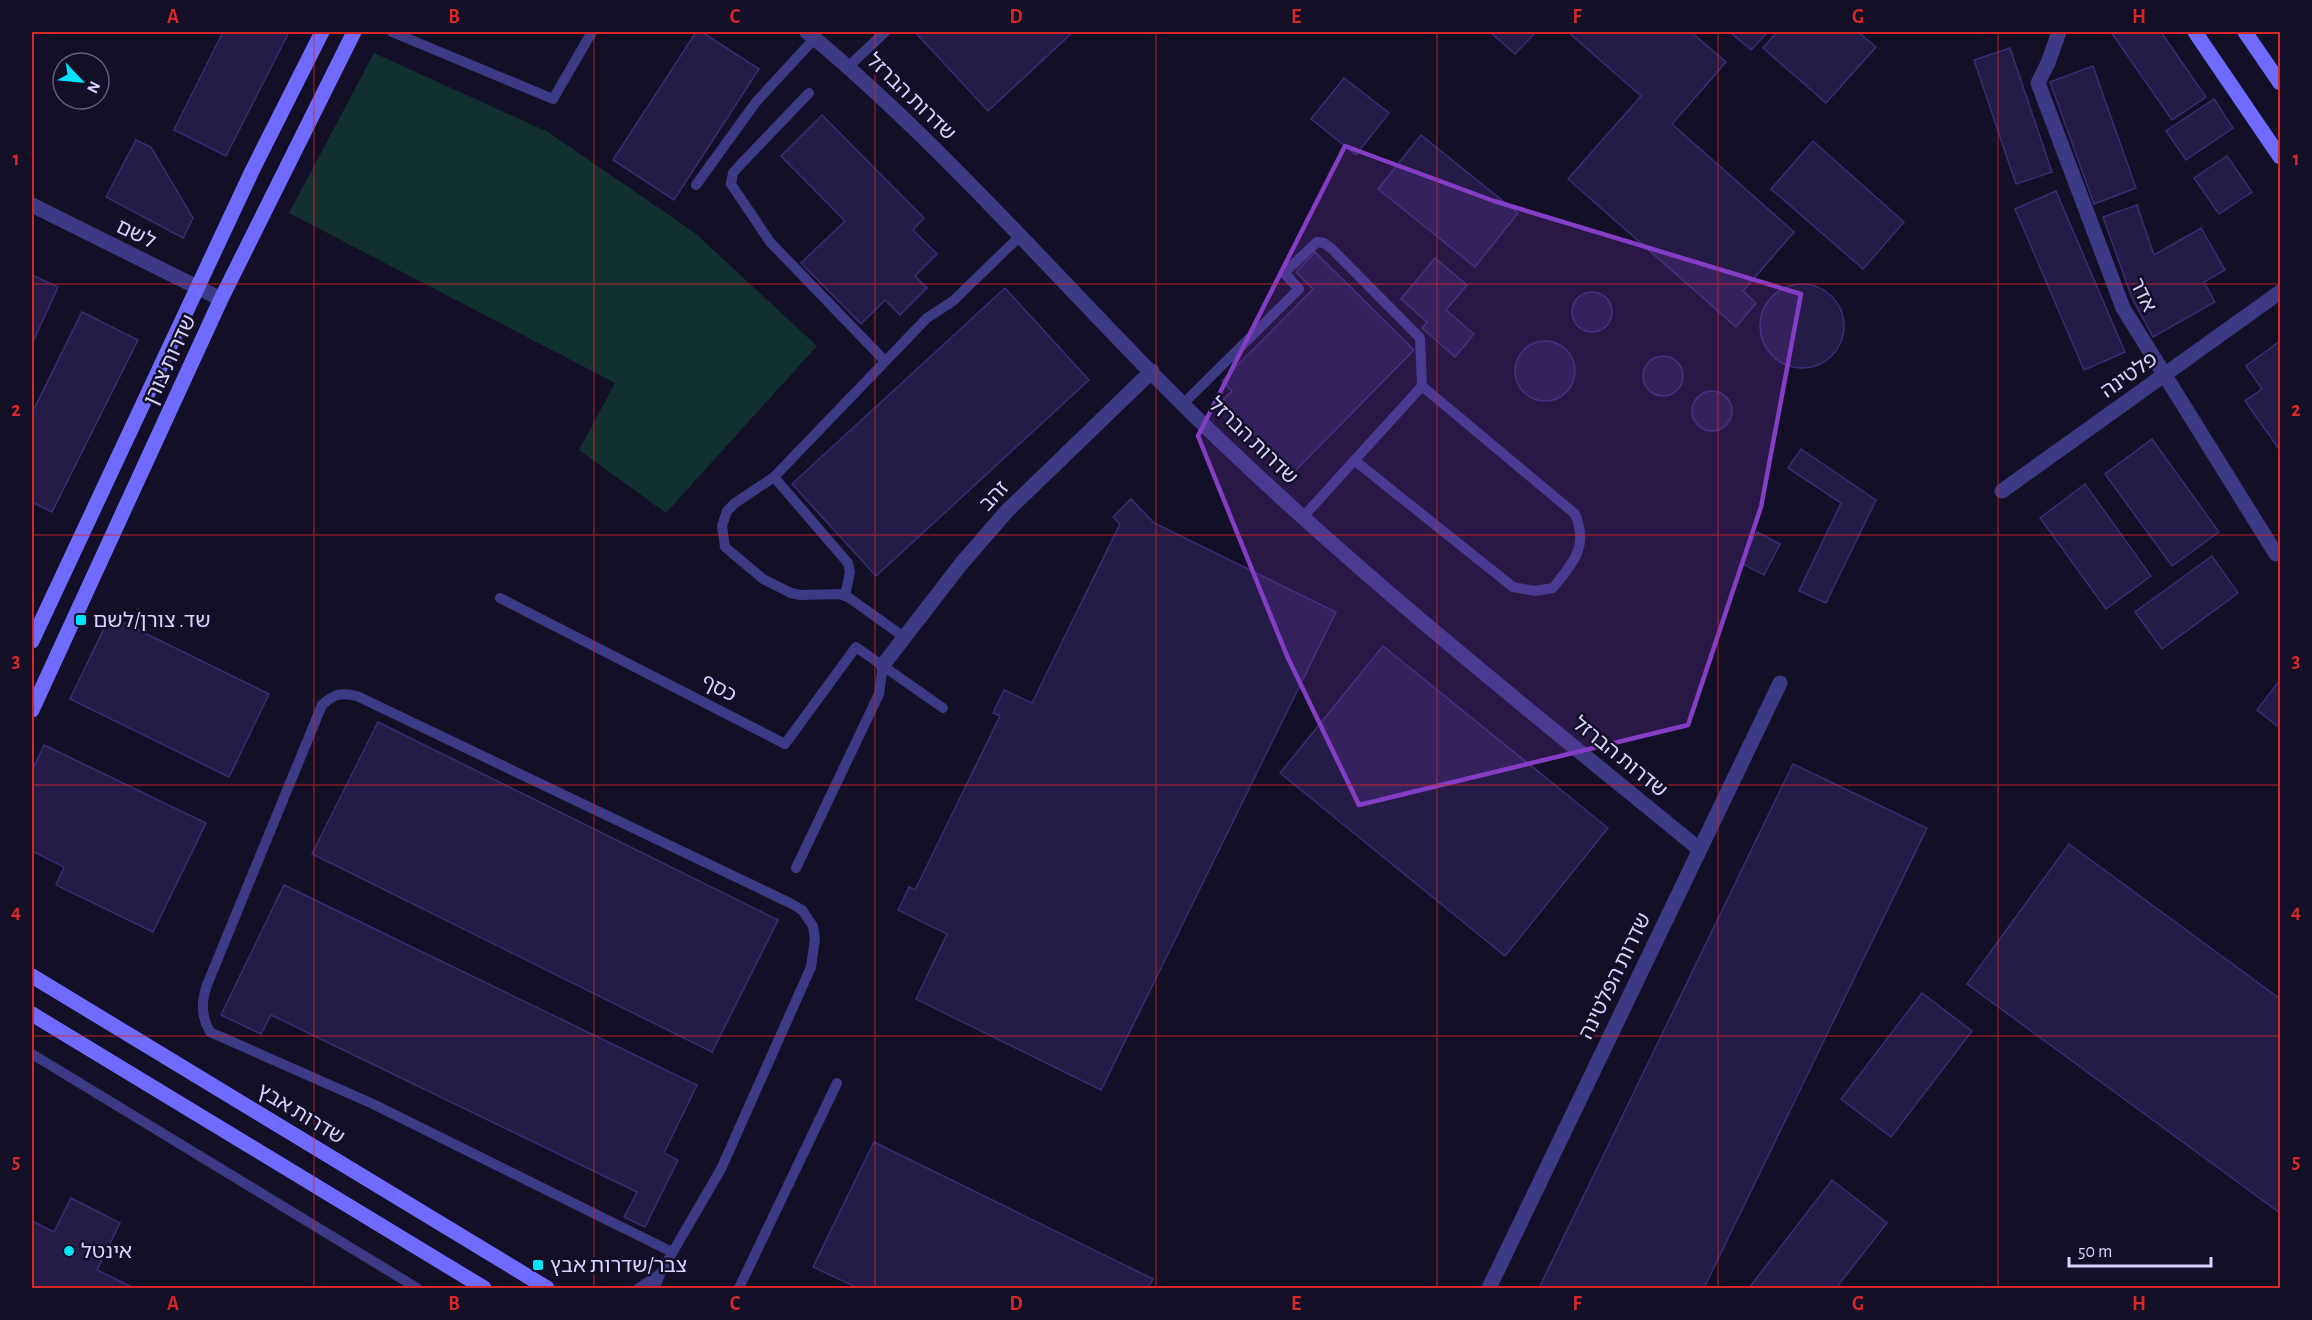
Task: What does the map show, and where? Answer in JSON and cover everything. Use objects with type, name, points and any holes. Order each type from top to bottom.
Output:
[{"type":"street","name":"שדרות צורן","points":[[32,641],[197,287],[322,32]]},
{"type":"street","name":"שדרות צורן","points":[[32,710],[222,300],[354,32]]},
{"type":"street","name":"אדר","points":[[2059,32],[2038,83],[2123,308],[2276,554]]},
{"type":"street","points":[[2195,32],[2280,157]]},
{"type":"street","points":[[2245,32],[2280,84]]},
{"type":"street","name":"שדרות הברזל","points":[[811,35],[849,66],[894,108],[1225,446],[1481,670],[1700,849]]},
{"type":"street","name":"לשם","points":[[32,205],[222,300]]},
{"type":"street","name":"פלטינה","points":[[2002,491],[2280,292]]},
{"type":"street","name":"זהב","points":[[883,665],[1007,511],[1152,371]]},
{"type":"street","name":"שדרות הפלטינה","points":[[1488,1288],[1780,682]]},
{"type":"street","name":"שדרות אבץ","points":[[32,976],[548,1288]]},
{"type":"street","points":[[32,1014],[484,1288]]},
{"type":"lane","points":[[392,32],[552,99],[592,32]]},
{"type":"lane","points":[[849,66],[885,32]]},
{"type":"lane","points":[[696,185],[756,102],[811,35]]},
{"type":"lane","points":[[809,93],[733,173],[731,184],[770,242],[885,361]]},
{"type":"lane","points":[[904,637],[845,596],[791,593],[747,567],[725,547],[722,526],[728,511],[735,503],[774,477],[927,318],[953,301],[1020,236]]},
{"type":"lane","points":[[1184,403],[1299,289],[1284,273],[1317,242],[1324,243],[1332,249],[1420,338],[1422,386],[1303,516]]},
{"type":"lane","points":[[1354,460],[1513,587],[1535,591],[1553,588],[1578,556],[1582,531],[1575,514],[1422,386]]},
{"type":"lane","points":[[774,477],[848,563],[849,581],[845,596]]},
{"type":"lane","name":"כסף","points":[[500,598],[785,744],[856,647],[883,665]]},
{"type":"lane","points":[[796,868],[879,693],[883,665],[943,708]]},
{"type":"lane","points":[[655,1288],[672,1252],[721,1169],[803,989],[814,954],[815,939],[809,917],[790,903],[357,696],[344,693],[332,695],[322,705],[207,985],[202,1008],[204,1021],[210,1032],[373,1104],[672,1252]]},
{"type":"lane","points":[[32,1054],[417,1288]]},
{"type":"lane","points":[[738,1288],[837,1083]]},
{"type":"lane","points":[[639,1288],[660,1274]]},
{"type":"highlighted area","points":[[1345,146],[1494,201],[1801,294],[1761,507],[1688,725],[1359,805],[1287,656],[1198,436]]},
{"type":"green space","points":[[374,53],[548,132],[695,233],[817,346],[666,513],[579,450],[615,383],[289,213]]},
{"type":"building","points":[[223,32],[289,32],[226,156],[174,130]]},
{"type":"building","points":[[696,32],[702,32],[759,69],[674,200],[613,160]]},
{"type":"building","points":[[915,32],[1073,32],[988,111]]},
{"type":"building","points":[[1490,32],[1536,32],[1515,54]]},
{"type":"building","points":[[1568,32],[1691,32],[1726,62],[1672,124],[1794,232],[1743,291],[1756,303],[1736,327],[1568,179],[1641,96]]},
{"type":"building","points":[[1730,32],[1768,32],[1751,50]]},
{"type":"building","points":[[1777,32],[1858,32],[1876,47],[1826,103],[1763,48]]},
{"type":"building","points":[[2111,32],[2161,32],[2206,97],[2172,120]]},
{"type":"building","points":[[2010,48],[2052,172],[2016,184],[1974,60]]},
{"type":"building","points":[[2093,66],[2136,188],[2094,204],[2050,82]]},
{"type":"building","points":[[1344,78],[1389,113],[1356,155],[1311,119]]},
{"type":"building","points":[[2214,99],[2233,128],[2186,160],[2166,131]]},
{"type":"building","points":[[822,115],[924,218],[913,230],[937,254],[915,276],[927,288],[900,315],[885,300],[861,324],[801,263],[845,221],[781,156]]},
{"type":"building","points":[[1421,135],[1518,213],[1475,267],[1378,189]]},
{"type":"building","points":[[136,140],[151,147],[193,218],[183,238],[106,197]]},
{"type":"building","points":[[1813,141],[1904,222],[1863,269],[1771,189]]},
{"type":"building","points":[[2227,156],[2252,192],[2219,214],[2194,178]]},
{"type":"building","points":[[2056,191],[2125,352],[2084,370],[2015,209]]},
{"type":"building","points":[[2137,205],[2154,255],[2201,228],[2225,270],[2204,282],[2215,302],[2153,337],[2132,298],[2103,217]]},
{"type":"building","points":[[1315,252],[1414,350],[1293,473],[1221,402],[1232,391],[1222,381],[1313,289],[1296,272]]},
{"type":"building","points":[[1435,258],[1467,285],[1446,310],[1474,334],[1455,357],[1422,328],[1427,322],[1401,299]]},
{"type":"building","points":[[32,275],[58,287],[32,344]]},
{"type":"building","points":[[1794,284],[1810,284],[1826,291],[1837,302],[1844,318],[1841,342],[1832,356],[1810,368],[1794,368],[1778,361],[1767,350],[1760,334],[1760,318],[1767,302],[1778,291]]},
{"type":"building","points":[[1005,288],[1089,380],[876,576],[792,484]]},
{"type":"building","points":[[1592,292],[1606,298],[1612,312],[1606,326],[1592,332],[1578,326],[1572,312],[1578,298]]},
{"type":"building","points":[[82,312],[138,340],[52,512],[32,502],[32,413]]},
{"type":"building","points":[[1545,341],[1562,346],[1570,354],[1575,371],[1570,388],[1562,396],[1545,401],[1528,396],[1520,388],[1515,371],[1520,354],[1528,346]]},
{"type":"building","points":[[2280,341],[2279,449],[2245,401],[2262,389],[2246,366]]},
{"type":"building","points":[[1663,356],[1677,362],[1683,376],[1677,390],[1663,396],[1649,390],[1643,376],[1649,362]]},
{"type":"building","points":[[1712,391],[1726,397],[1732,411],[1726,425],[1712,431],[1698,425],[1692,411],[1698,397]]},
{"type":"building","points":[[2152,439],[2219,532],[2172,566],[2105,474]]},
{"type":"building","points":[[1801,449],[1876,500],[1826,603],[1799,591],[1841,503],[1788,468]]},
{"type":"building","points":[[2085,484],[2151,576],[2106,609],[2040,518]]},
{"type":"building","points":[[1131,499],[1154,523],[1336,612],[1101,1090],[916,999],[947,934],[898,910],[909,887],[915,890],[1000,716],[993,713],[1004,690],[1032,703],[1120,524],[1113,517]]},
{"type":"building","points":[[1757,532],[1780,544],[1764,575],[1741,563]]},
{"type":"building","points":[[2212,556],[2238,593],[2162,649],[2135,612]]},
{"type":"building","points":[[110,616],[269,694],[229,777],[70,699]]},
{"type":"building","points":[[1383,646],[1608,828],[1505,956],[1280,773]]},
{"type":"building","points":[[2280,680],[2280,728],[2257,710]]},
{"type":"building","points":[[378,722],[778,920],[712,1052],[312,854]]},
{"type":"building","points":[[44,745],[206,823],[153,932],[56,885],[64,867],[32,851],[32,771]]},
{"type":"building","points":[[1793,764],[1927,828],[1704,1288],[1539,1288]]},
{"type":"building","points":[[2069,844],[2280,999],[2280,1213],[1967,984]]},
{"type":"building","points":[[284,885],[697,1085],[664,1153],[678,1160],[645,1227],[624,1217],[637,1192],[271,1015],[261,1034],[221,1015]]},
{"type":"building","points":[[1922,993],[1972,1031],[1891,1137],[1841,1099]]},
{"type":"building","points":[[874,1142],[1153,1279],[1148,1288],[858,1288],[813,1267]]},
{"type":"building","points":[[1832,1180],[1887,1223],[1836,1288],[1749,1288]]},
{"type":"building","name":"אינטל","points":[[71,1198],[120,1223],[97,1270],[134,1288],[32,1288],[32,1221],[54,1232]]},
{"type":"place","name":"שד. צורן/לשם","points":[[81,620]]},
{"type":"place","name":"אינטל","points":[[69,1251]]},
{"type":"place","name":"צבר/שדרות אבץ","points":[[538,1265]]}]
